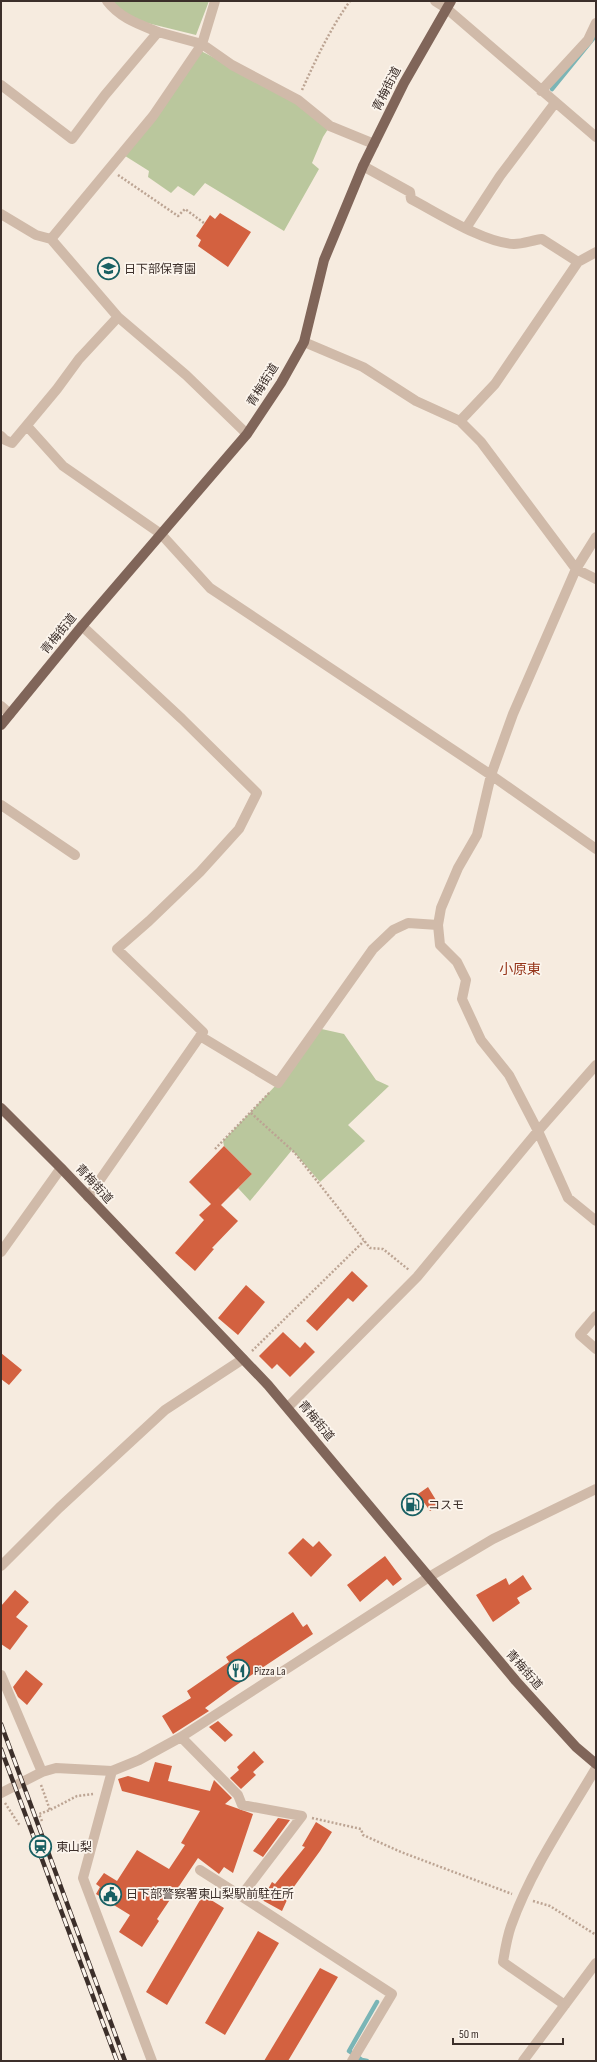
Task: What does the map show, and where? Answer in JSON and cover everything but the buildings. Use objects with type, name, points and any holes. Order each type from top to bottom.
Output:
[{"type":"main road","name":"青梅街道","points":[[1,725],[82,626],[247,434],[281,383],[304,342],[324,260],[363,166],[404,82],[448,4]]},
{"type":"main road","name":"青梅街道","points":[[1,1108],[62,1168],[288,1407],[549,1719],[576,1747],[596,1764]]},
{"type":"street","points":[[107,1],[116,12],[136,23],[158,32],[202,44],[232,65],[298,100],[330,126],[374,144]]},
{"type":"street","points":[[52,239],[153,116],[202,44],[215,1]]},
{"type":"street","points":[[435,1],[448,4],[555,104],[596,137]]},
{"type":"street","points":[[541,91],[588,40],[596,23]]},
{"type":"street","points":[[1,85],[72,139],[105,95],[158,32]]},
{"type":"street","points":[[466,228],[500,176],[555,104]]},
{"type":"street","points":[[363,166],[410,192],[411,199],[466,228],[494,239],[514,244],[542,239],[578,262]]},
{"type":"street","points":[[1,214],[36,235],[52,239],[118,317],[186,375],[247,434]]},
{"type":"street","points":[[460,421],[495,384],[578,262],[596,252]]},
{"type":"street","points":[[1,436],[5,440],[12,443],[80,359],[118,317]]},
{"type":"street","points":[[304,342],[363,367],[416,401],[460,421],[481,442],[576,569],[596,579]]},
{"type":"street","points":[[27,426],[63,466],[161,534],[210,588],[491,775],[596,849]]},
{"type":"street","points":[[596,537],[576,569],[513,714],[491,775],[477,835],[458,868],[441,908],[438,925],[440,945],[457,962],[466,980],[462,999],[481,1040],[509,1075],[538,1131],[568,1198],[596,1221]]},
{"type":"street","points":[[82,626],[182,718],[222,760],[257,793],[239,829],[200,872],[149,922],[117,949],[204,1032],[88,1197]]},
{"type":"street","points":[[1,706],[10,714]]},
{"type":"street","points":[[1,805],[75,856]]},
{"type":"street","points":[[200,1036],[278,1083],[373,949],[393,930],[408,923],[438,925]]},
{"type":"street","points":[[288,1407],[417,1277],[538,1131],[596,1065]]},
{"type":"street","points":[[1,1252],[62,1168]]},
{"type":"street","points":[[596,1316],[580,1335],[596,1349]]},
{"type":"street","points":[[1,1566],[59,1508],[165,1410],[243,1359]]},
{"type":"street","points":[[1,1793],[56,1768],[112,1771],[139,1760],[181,1738],[429,1577],[493,1539],[596,1490]]},
{"type":"street","points":[[1,1675],[40,1774]]},
{"type":"street","points":[[181,1738],[238,1795],[242,1805],[302,1816],[240,1896]]},
{"type":"street","points":[[564,2005],[503,1962],[510,1927],[523,1898],[539,1867],[596,1768]]},
{"type":"street","points":[[112,1771],[83,1878],[152,2061]]},
{"type":"street","points":[[200,1870],[392,1994],[352,2061]]},
{"type":"street","points":[[523,2061],[596,1963]]},
{"type":"path","points":[[298,100],[320,52],[340,15],[350,1]]},
{"type":"path","points":[[109,169],[178,216],[185,209],[204,223]]},
{"type":"path","points":[[215,1149],[278,1083]]},
{"type":"path","points":[[251,1113],[294,1152],[370,1248],[383,1249],[417,1277]]},
{"type":"path","points":[[243,1359],[364,1241]]},
{"type":"path","points":[[40,1774],[50,1810]]},
{"type":"path","points":[[42,1821],[38,1814],[50,1810],[77,1796],[105,1793]]},
{"type":"path","points":[[1,1798],[20,1826]]},
{"type":"path","points":[[302,1816],[362,1829],[363,1835],[402,1852],[523,1898],[550,1906],[596,1935]]},
{"type":"green space","points":[[111,1],[209,1],[196,35],[131,19]]},
{"type":"green space","points":[[195,48],[298,100],[330,126],[323,137],[312,163],[319,169],[284,231],[205,183],[194,196],[178,186],[171,193],[148,177],[149,171],[122,154]]},
{"type":"green space","points":[[317,1028],[344,1034],[376,1080],[389,1086],[348,1125],[365,1141],[320,1182],[292,1150],[250,1201],[238,1188],[252,1174],[224,1146],[223,1141],[278,1083]]},
{"type":"waterway","points":[[552,89],[596,35]]},
{"type":"waterway","points":[[367,2061],[362,2060],[349,2051],[377,2002]]},
{"type":"railway","points":[[1,1724],[125,2061]]},
{"type":"railway","points":[[1,1749],[117,2061]]},
{"type":"place","name":"日下部保育園","points":[[109,269]]},
{"type":"place","name":"コスモ","points":[[412,1505]]},
{"type":"place","name":"Pizza La","points":[[239,1671]]},
{"type":"place","name":"東山梨","points":[[41,1847]]},
{"type":"place","name":"日下部警察署東山梨駅前駐在所","points":[[111,1894]]},
{"type":"district","name":"小原東","points":[[520,969]]}]
